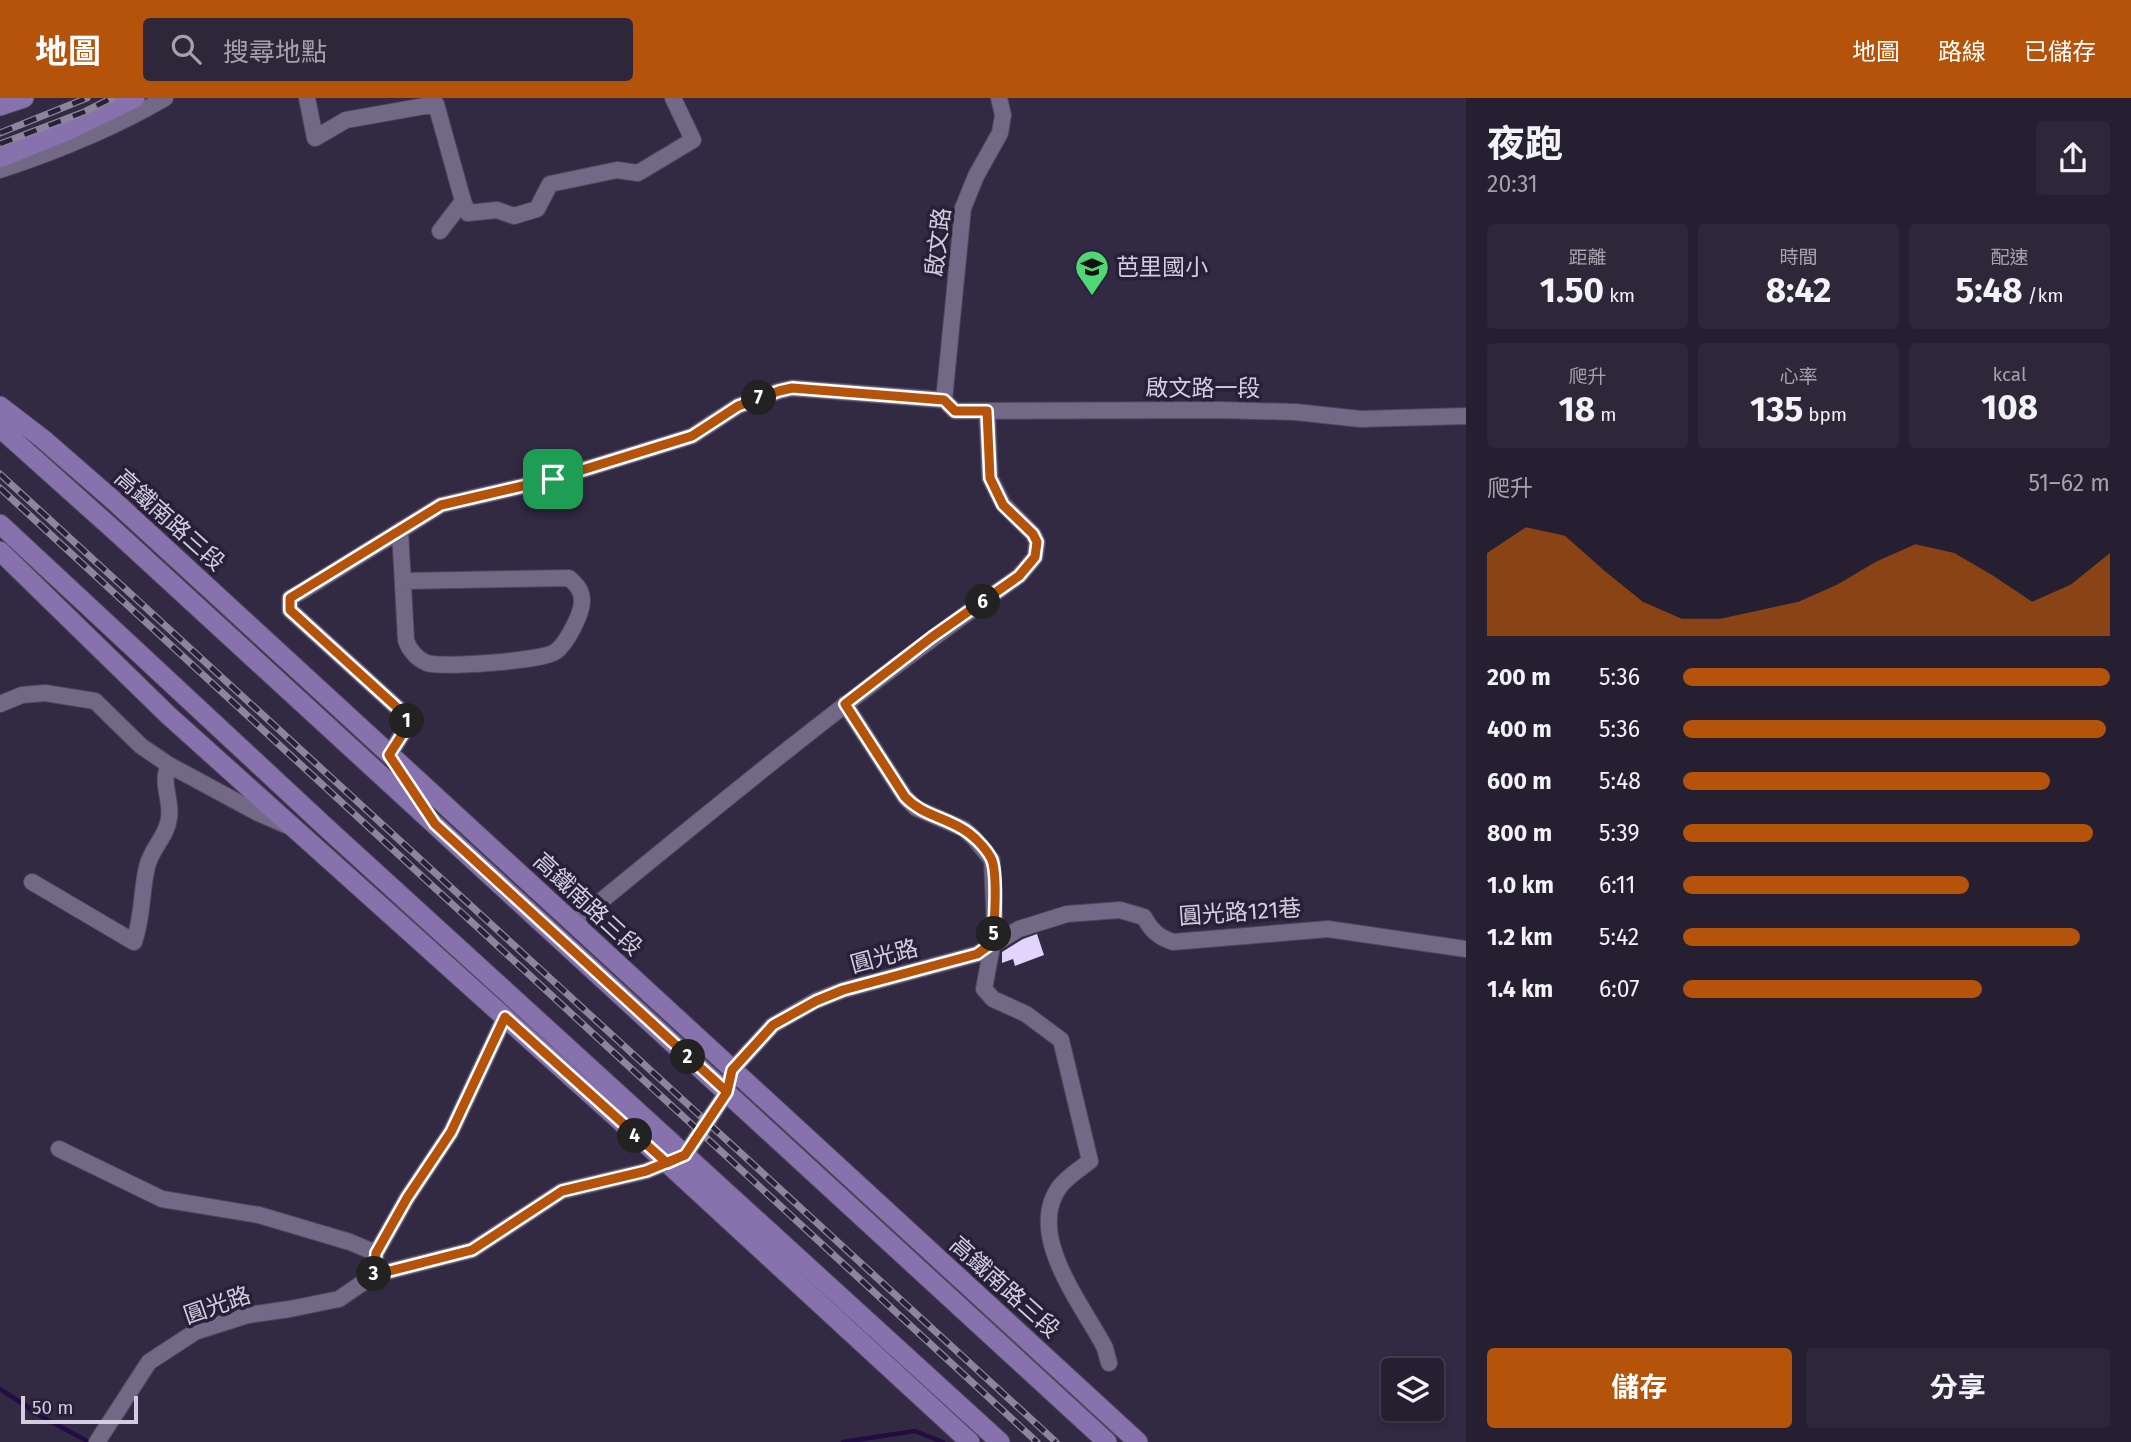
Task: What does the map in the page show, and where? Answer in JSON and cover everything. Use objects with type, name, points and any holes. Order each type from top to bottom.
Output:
[{"type":"main road","points":[[0,106],[24,98]]},
{"type":"main road","points":[[0,158],[69,130],[135,98]]},
{"type":"main road","name":"高鐵南路三段","points":[[0,406],[43,439],[113,500],[1138,1442]]},
{"type":"main road","name":"高鐵南路三段","points":[[0,428],[1107,1442]]},
{"type":"main road","points":[[0,524],[330,831],[1000,1442]]},
{"type":"main road","points":[[0,551],[168,715],[667,1163],[970,1442]]},
{"type":"main road","points":[[389,755],[435,824]]},
{"type":"main road","points":[[330,831],[395,917]]},
{"type":"street","points":[[0,170],[135,116],[166,98]]},
{"type":"street","points":[[307,98],[315,138],[346,120],[436,104],[468,213],[497,210],[514,216],[537,209],[551,184],[617,170],[638,173],[693,140],[673,98]]},
{"type":"street","name":"啟文路","points":[[944,400],[963,208],[976,176],[1000,133],[1003,115],[999,98]]},
{"type":"street","points":[[440,231],[463,201]]},
{"type":"street","name":"啟文路一段","points":[[389,755],[405,730],[407,720],[402,712],[290,610],[290,598],[441,505],[553,479],[692,436],[738,406],[779,391],[792,388],[944,400],[955,411],[1220,410],[1295,412],[1361,419],[1466,416]]},
{"type":"street","points":[[573,924],[756,773],[932,637],[1019,576],[1035,557],[1037,542],[1033,534],[1003,505],[990,478],[987,411]]},
{"type":"street","points":[[400,530],[408,649],[424,662],[439,666],[531,658],[555,652],[568,636],[582,600],[578,586],[569,578],[404,581]]},
{"type":"street","points":[[0,704],[22,695],[45,694],[96,701],[141,746],[169,765],[258,813],[297,830]]},
{"type":"street","points":[[845,704],[905,797],[916,808],[964,829],[992,860],[996,916],[984,989],[993,999],[1026,1014],[1061,1040],[1090,1161],[1062,1184],[1051,1208],[1049,1224],[1058,1266],[1101,1339],[1109,1363]]},
{"type":"street","points":[[32,882],[134,942],[141,922],[147,866],[153,851],[166,834],[170,815],[166,786],[166,771],[169,765]]},
{"type":"street","name":"圓光路121巷","points":[[991,944],[1019,929],[1067,914],[1120,910],[1144,918],[1161,938],[1173,942],[1328,929],[1466,949]]},
{"type":"street","name":"圓光路","points":[[97,1442],[149,1362],[195,1332],[248,1315],[339,1298],[374,1275],[472,1250],[562,1191],[646,1171],[685,1155],[727,1092],[732,1070],[773,1025],[816,1001],[843,990],[977,954],[991,944]]},
{"type":"street","points":[[374,1275],[376,1253],[407,1198],[451,1132],[505,1017]]},
{"type":"street","points":[[59,1149],[162,1199],[259,1215],[350,1242],[376,1253]]},
{"type":"building","points":[[1037,934],[1044,955],[1015,966],[1013,959],[1002,963],[1002,952]]},
{"type":"waterway","points":[[0,1389],[46,1419],[89,1442]]},
{"type":"waterway","points":[[843,1442],[915,1431],[943,1442]]},
{"type":"railway","points":[[0,133],[87,98]]},
{"type":"railway","points":[[0,144],[84,112],[112,98]]},
{"type":"railway","points":[[0,474],[1056,1442]]},
{"type":"railway","points":[[0,488],[1037,1442]]},
{"type":"place","name":"芭里國小","points":[[1092,297]]},
{"type":"route","points":[[553,479],[441,505],[290,598],[290,610],[402,712],[407,720],[405,730],[389,755],[435,824],[727,1092],[685,1155],[667,1163],[646,1171],[562,1191],[472,1250],[374,1275],[376,1253],[407,1198],[451,1132],[505,1017],[667,1163],[685,1155],[727,1092],[732,1070],[773,1025],[816,1001],[843,990],[977,954],[991,944],[995,929],[992,860],[964,829],[916,808],[905,797],[845,704],[932,637],[1019,576],[1035,557],[1037,542],[1033,534],[1003,505],[990,478],[987,411],[955,411],[944,400],[792,388],[738,406],[692,436],[553,479]]}]
